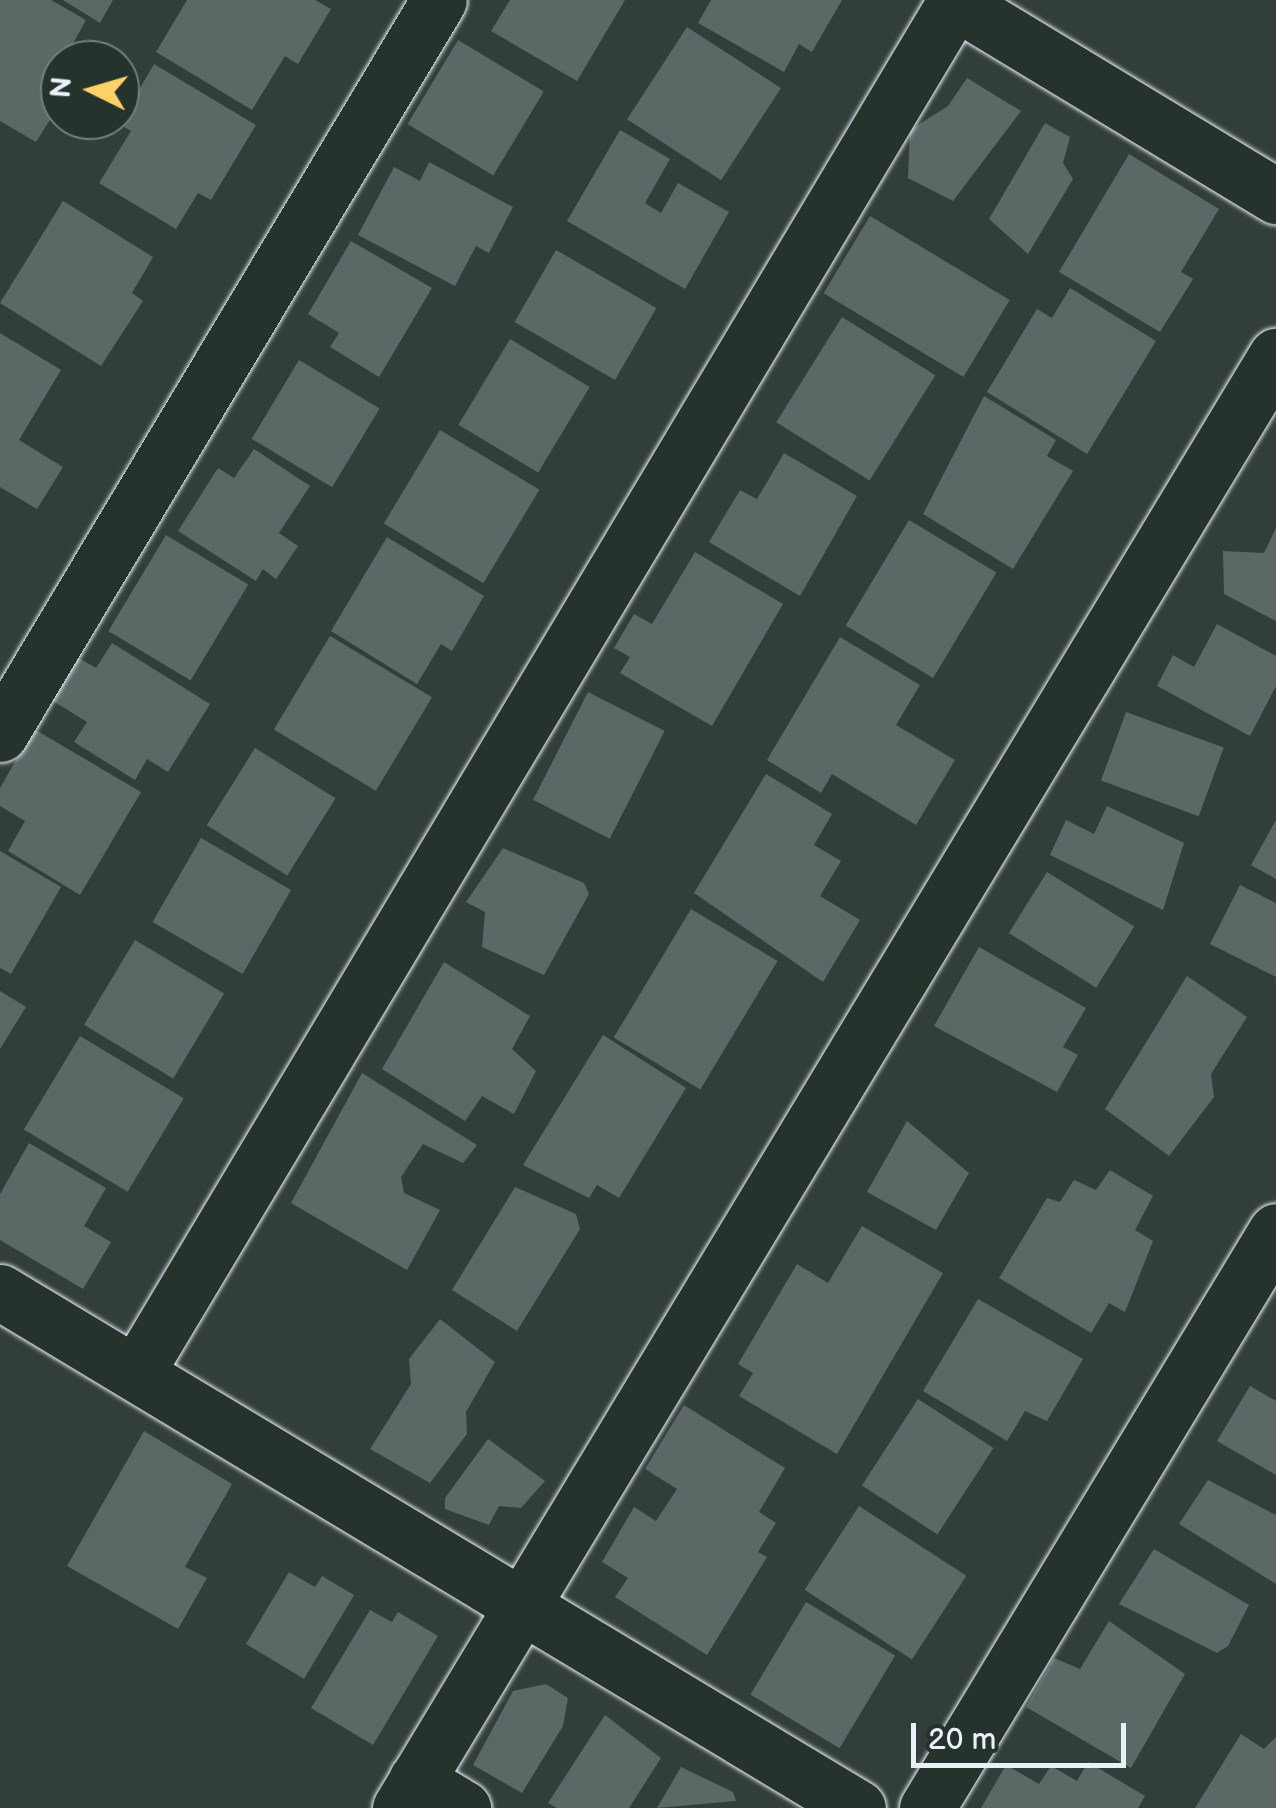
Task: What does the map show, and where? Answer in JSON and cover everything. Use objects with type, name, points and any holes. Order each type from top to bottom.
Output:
[{"type":"street","points":[[0,734],[438,0]]},
{"type":"street","points":[[136,1373],[953,1],[1276,196]]},
{"type":"street","points":[[463,1808],[408,1794],[1276,356]]},
{"type":"street","points":[[926,1808],[1276,1230]]},
{"type":"street","points":[[0,1292],[858,1808]]},
{"type":"building","points":[[0,0],[51,0],[86,20],[75,40],[40,40],[40,136],[36,142],[0,121]]},
{"type":"building","points":[[63,0],[113,0],[100,23]]},
{"type":"building","points":[[187,0],[315,0],[331,9],[298,64],[285,56],[252,110],[156,52]]},
{"type":"building","points":[[510,0],[625,0],[577,81],[491,31]]},
{"type":"building","points":[[711,0],[842,0],[812,52],[799,44],[784,72],[698,23]]},
{"type":"building","points":[[687,27],[781,88],[721,180],[627,119]]},
{"type":"building","points":[[458,40],[544,92],[493,176],[408,124]]},
{"type":"building","points":[[154,64],[256,125],[211,200],[198,193],[176,229],[99,183],[125,140],[140,140],[140,88]]},
{"type":"building","points":[[967,78],[1021,111],[953,201],[908,178],[910,130],[948,106]]},
{"type":"building","points":[[1045,123],[1070,137],[1063,163],[1073,179],[1028,254],[989,219]]},
{"type":"building","points":[[620,130],[670,159],[645,203],[661,213],[678,183],[729,212],[685,289],[567,221]]},
{"type":"building","points":[[1129,154],[1219,209],[1181,272],[1193,279],[1160,332],[1059,272]]},
{"type":"building","points":[[429,162],[513,207],[489,253],[476,246],[455,286],[358,235],[394,167],[420,181]]},
{"type":"building","points":[[63,201],[153,257],[132,293],[143,301],[101,366],[0,303]]},
{"type":"building","points":[[870,216],[1010,300],[963,377],[824,293]]},
{"type":"building","points":[[351,241],[432,288],[379,377],[330,347],[339,333],[308,314]]},
{"type":"building","points":[[556,250],[656,308],[615,380],[514,322]]},
{"type":"building","points":[[1070,288],[1156,341],[1087,454],[987,392],[1037,309],[1052,318]]},
{"type":"building","points":[[842,317],[935,375],[870,480],[776,422]]},
{"type":"building","points":[[0,333],[61,370],[19,440],[63,467],[37,509],[0,487]]},
{"type":"building","points":[[510,339],[590,387],[538,473],[458,425]]},
{"type":"building","points":[[299,360],[380,408],[332,487],[252,439]]},
{"type":"building","points":[[984,396],[1056,440],[1047,456],[1073,471],[1013,569],[923,514]]},
{"type":"building","points":[[440,430],[539,490],[483,583],[384,523]]},
{"type":"building","points":[[254,449],[310,486],[279,533],[298,546],[276,579],[263,569],[256,581],[178,531],[218,468],[234,478]]},
{"type":"building","points":[[784,453],[857,496],[800,596],[709,542],[740,490],[757,499]]},
{"type":"building","points":[[909,520],[996,573],[933,678],[846,625]]},
{"type":"building","points":[[1276,528],[1276,621],[1224,594],[1223,551],[1264,553]]},
{"type":"building","points":[[166,535],[248,584],[191,680],[108,631]]},
{"type":"building","points":[[387,537],[484,596],[452,651],[441,644],[417,684],[331,631]]},
{"type":"building","points":[[695,552],[783,604],[712,726],[620,673],[630,657],[614,648],[634,614],[652,624]]},
{"type":"building","points":[[1217,624],[1276,656],[1276,686],[1250,736],[1157,686],[1173,655],[1194,667]]},
{"type":"building","points":[[330,636],[432,697],[376,791],[274,729]]},
{"type":"building","points":[[840,637],[920,685],[896,725],[955,760],[916,825],[832,774],[821,793],[767,760]]},
{"type":"building","points":[[112,643],[210,704],[168,772],[147,759],[135,780],[74,742],[87,722],[50,699],[77,657],[96,668]]},
{"type":"building","points":[[588,692],[665,731],[610,839],[533,800]]},
{"type":"building","points":[[1126,712],[1224,748],[1199,816],[1101,781]]},
{"type":"building","points":[[34,729],[141,792],[80,895],[8,851],[25,821],[0,806],[0,788]]},
{"type":"building","points":[[255,748],[336,798],[287,876],[207,825]]},
{"type":"building","points":[[766,774],[832,814],[814,845],[841,861],[820,896],[860,920],[823,982],[694,893]]},
{"type":"building","points":[[1107,806],[1184,843],[1163,910],[1050,855],[1066,820],[1094,834]]},
{"type":"building","points":[[1276,820],[1276,879],[1251,865]]},
{"type":"building","points":[[201,838],[291,890],[243,974],[152,922]]},
{"type":"building","points":[[503,848],[584,883],[589,894],[544,975],[482,947],[485,912],[466,902]]},
{"type":"building","points":[[0,851],[61,887],[11,974],[0,968]]},
{"type":"building","points":[[1047,872],[1134,927],[1096,988],[1009,933]]},
{"type":"building","points":[[1240,885],[1276,903],[1276,977],[1210,944]]},
{"type":"building","points":[[691,909],[778,961],[700,1090],[614,1038]]},
{"type":"building","points":[[135,940],[224,994],[173,1078],[84,1025]]},
{"type":"building","points":[[979,947],[1086,1008],[1063,1047],[1078,1055],[1057,1092],[934,1026]]},
{"type":"building","points":[[444,962],[530,1016],[512,1049],[536,1071],[514,1114],[482,1096],[465,1121],[382,1069]]},
{"type":"building","points":[[1187,976],[1247,1017],[1211,1074],[1214,1097],[1169,1156],[1105,1109]]},
{"type":"building","points":[[0,991],[26,1007],[0,1049]]},
{"type":"building","points":[[603,1035],[686,1088],[619,1198],[597,1185],[589,1198],[523,1165]]},
{"type":"building","points":[[80,1036],[184,1098],[128,1192],[24,1129]]},
{"type":"building","points":[[362,1073],[477,1145],[463,1163],[423,1144],[401,1177],[404,1193],[440,1210],[407,1270],[291,1203]]},
{"type":"building","points":[[907,1121],[969,1173],[936,1230],[867,1192]]},
{"type":"building","points":[[29,1143],[106,1188],[84,1226],[111,1242],[83,1289],[0,1240],[0,1194]]},
{"type":"building","points":[[1110,1170],[1153,1196],[1135,1230],[1153,1241],[1125,1312],[1109,1303],[1091,1333],[999,1278],[1047,1198],[1060,1202],[1074,1180],[1096,1190]]},
{"type":"building","points":[[515,1187],[576,1214],[580,1229],[517,1331],[452,1290]]},
{"type":"building","points":[[862,1226],[943,1273],[837,1454],[739,1396],[753,1373],[738,1364],[797,1264],[828,1283]]},
{"type":"building","points":[[978,1299],[1083,1359],[1047,1421],[1025,1411],[1007,1441],[923,1391]]},
{"type":"building","points":[[440,1319],[495,1362],[466,1412],[467,1434],[430,1483],[370,1449],[411,1384],[409,1359]]},
{"type":"building","points":[[1250,1386],[1276,1401],[1276,1475],[1217,1441]]},
{"type":"building","points":[[918,1399],[993,1448],[937,1534],[862,1485]]},
{"type":"building","points":[[684,1405],[785,1468],[759,1512],[776,1523],[758,1552],[767,1557],[707,1655],[615,1597],[628,1578],[602,1562],[634,1507],[656,1521],[677,1489],[645,1469]]},
{"type":"building","points":[[144,1431],[232,1484],[185,1567],[207,1578],[178,1629],[67,1566]]},
{"type":"building","points":[[488,1439],[545,1481],[521,1508],[499,1506],[489,1525],[445,1509],[445,1498]]},
{"type":"building","points":[[1208,1480],[1276,1515],[1276,1584],[1179,1524]]},
{"type":"building","points":[[859,1506],[966,1576],[912,1660],[805,1590]]},
{"type":"building","points":[[1154,1549],[1249,1605],[1228,1646],[1217,1653],[1119,1604]]},
{"type":"building","points":[[289,1572],[315,1587],[322,1576],[354,1595],[304,1679],[246,1644]]},
{"type":"building","points":[[806,1602],[895,1656],[840,1748],[750,1695]]},
{"type":"building","points":[[370,1610],[392,1622],[398,1612],[438,1636],[373,1745],[311,1708]]},
{"type":"building","points":[[1109,1621],[1185,1674],[1131,1768],[1026,1707],[1054,1658],[1080,1669]]},
{"type":"building","points":[[546,1684],[568,1698],[563,1726],[522,1793],[473,1765],[513,1691]]},
{"type":"building","points":[[605,1715],[661,1758],[629,1808],[557,1808],[548,1803]]},
{"type":"building","points":[[1241,1734],[1264,1749],[1276,1737],[1276,1808],[1195,1808]]},
{"type":"building","points":[[1088,1762],[1145,1796],[1138,1808],[981,1808],[1006,1765],[1039,1784],[1051,1766],[1077,1781]]},
{"type":"building","points":[[681,1767],[733,1792],[736,1801],[657,1808]]}]
